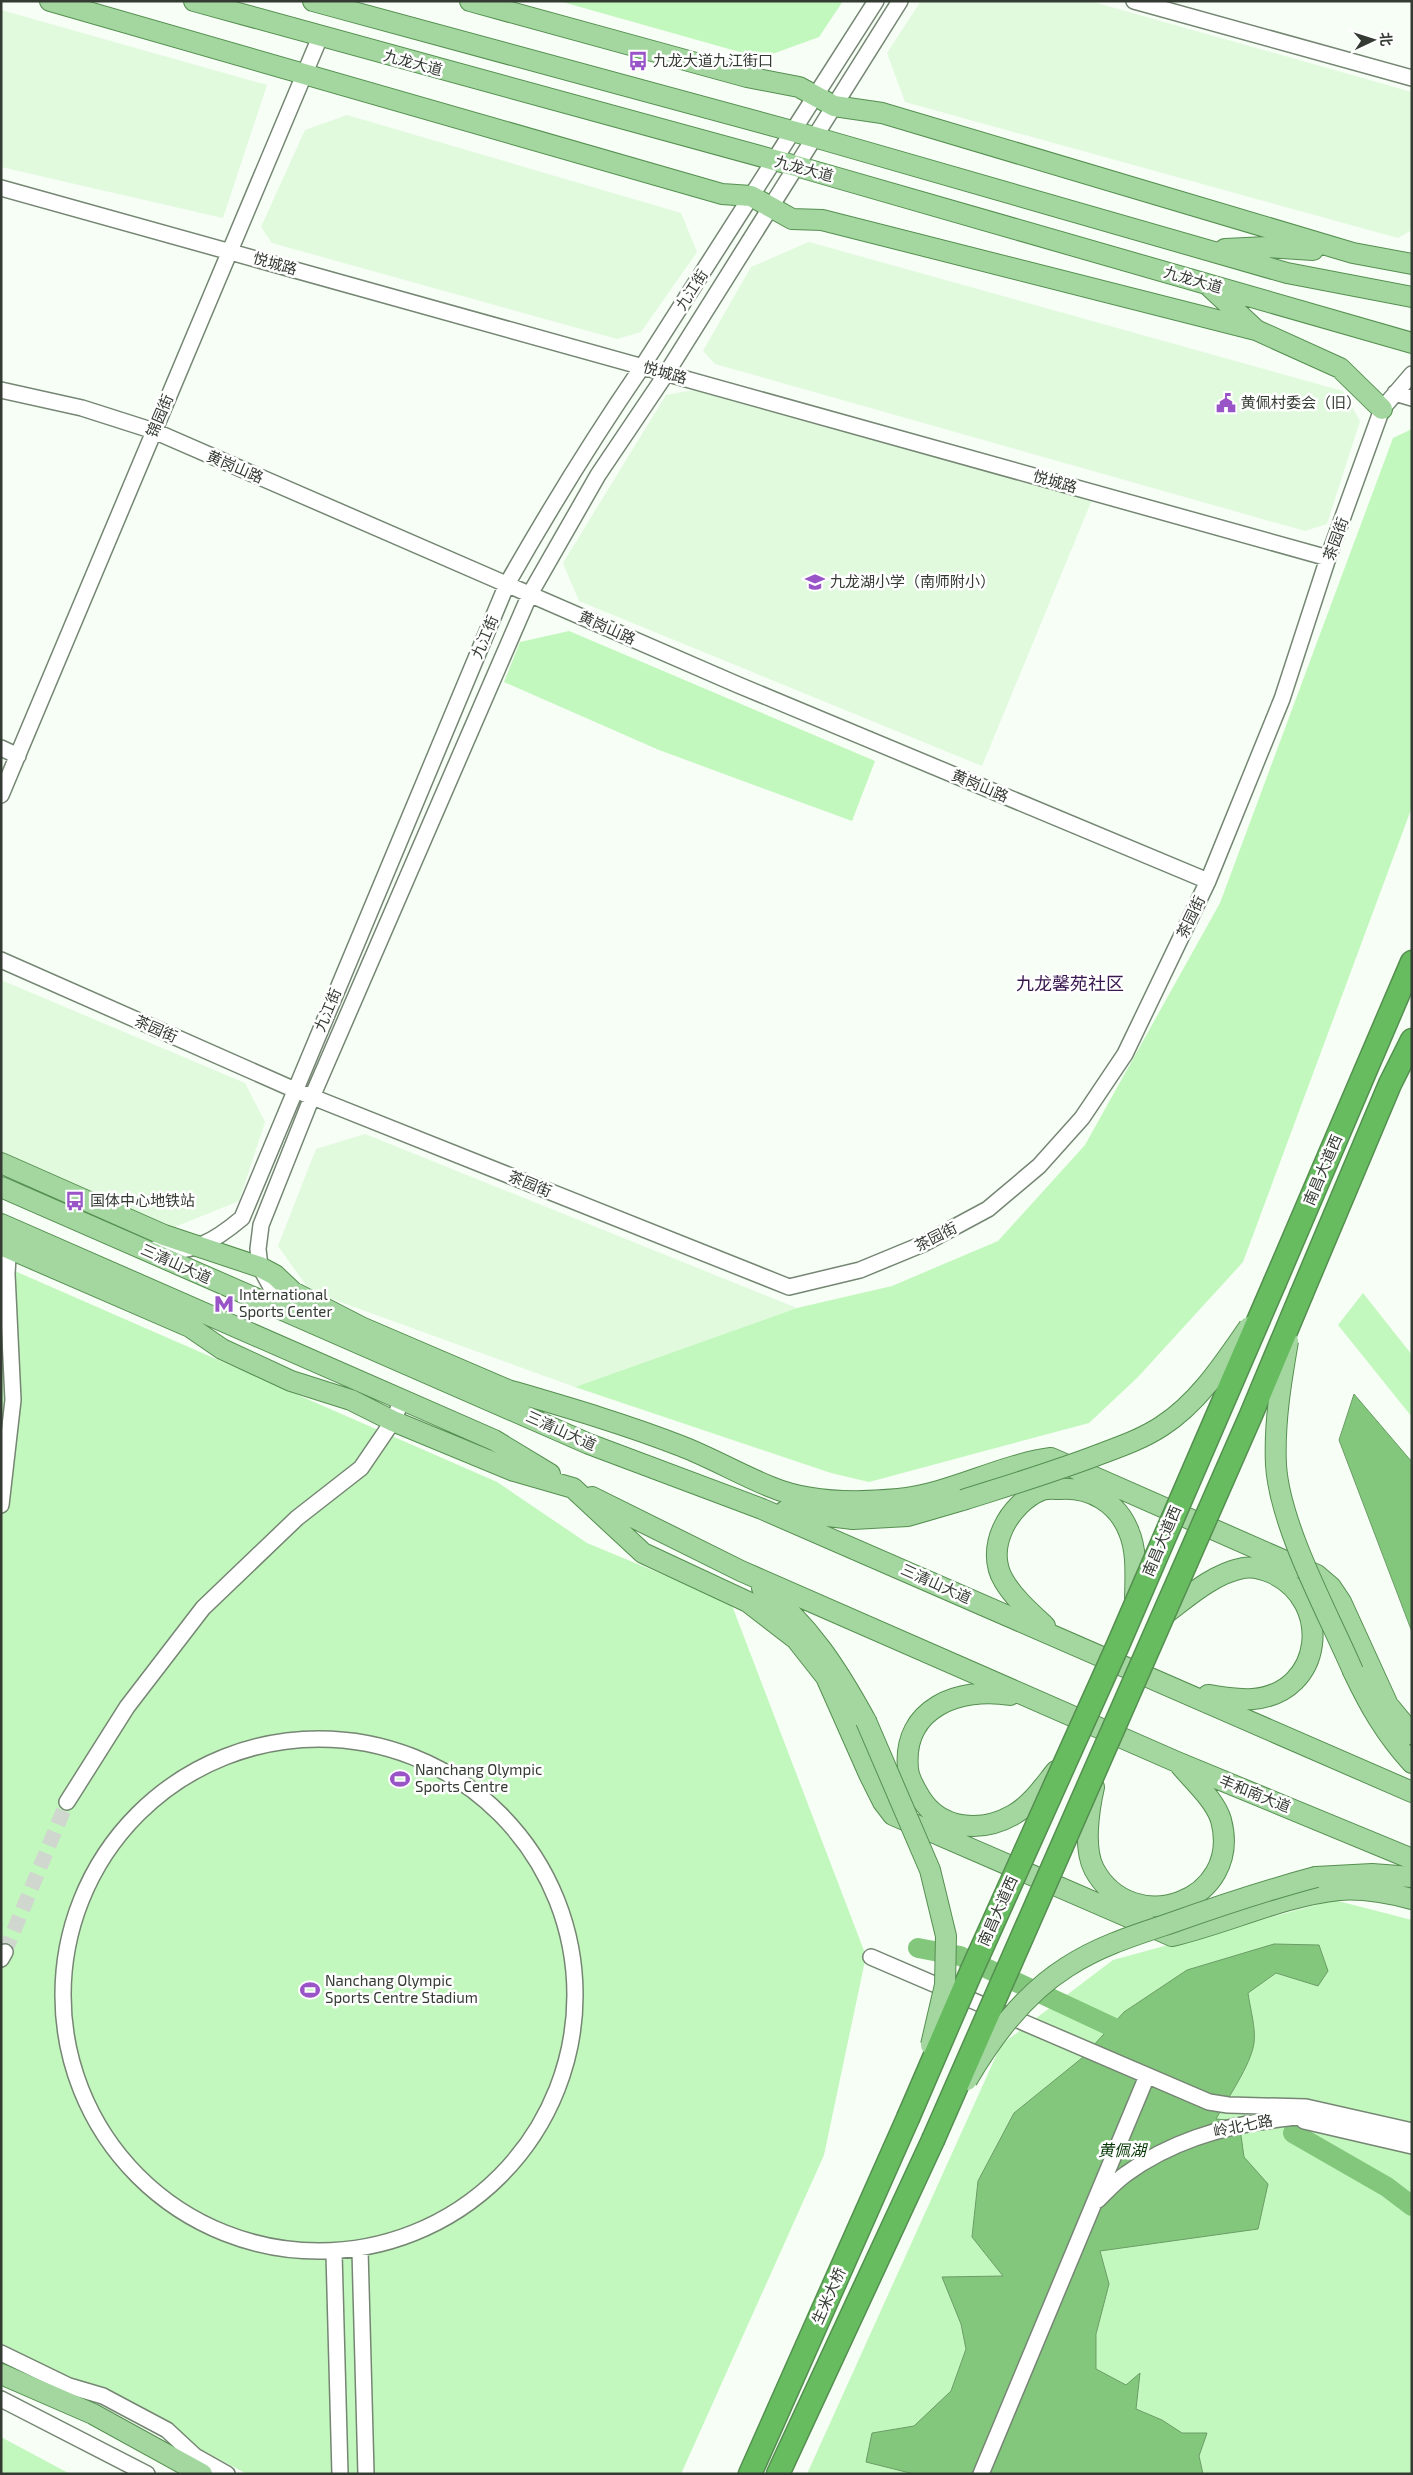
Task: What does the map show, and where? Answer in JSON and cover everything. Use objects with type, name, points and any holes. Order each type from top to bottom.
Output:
[{"type":"highway","name":"南昌大道西","points":[[908,2118],[1135,1604],[1412,962]]},
{"type":"highway","name":"南昌大道西","points":[[933,2140],[1165,1614],[1390,1084],[1412,1040]]},
{"type":"highway","name":"生米大桥","points":[[750,2474],[908,2118]]},
{"type":"highway","name":"生米大桥","points":[[778,2474],[933,2140]]},
{"type":"main road","points":[[50,1],[722,194],[751,196],[792,219],[822,220],[1256,330],[1340,368],[1382,409]]},
{"type":"main road","name":"九龙大道","points":[[194,1],[796,166],[1412,343]]},
{"type":"main road","points":[[312,1],[814,137],[1213,250],[1287,273],[1412,297]]},
{"type":"main road","points":[[470,1],[747,77],[799,87],[834,106],[882,113],[1353,253],[1412,264]]},
{"type":"main road","points":[[1213,250],[1266,247],[1353,253]]},
{"type":"main road","points":[[1207,284],[1256,330]]},
{"type":"main road","points":[[9,1166],[164,1235],[260,1267],[275,1275],[293,1292],[361,1327],[508,1390],[557,1404],[681,1446],[772,1488],[803,1497],[842,1500],[899,1499],[938,1490],[1025,1462],[1051,1458],[1317,1575],[1332,1587],[1341,1602],[1388,1705],[1412,1734]]},
{"type":"main road","name":"三清山大道","points":[[1,1187],[589,1444],[762,1508],[1186,1693]]},
{"type":"main road","points":[[5,1236],[494,1440],[573,1488],[740,1572],[1034,1700]]},
{"type":"main road","points":[[5,1236],[190,1327],[222,1349],[291,1381],[351,1400],[393,1421],[514,1471],[573,1488],[643,1553],[748,1602],[796,1639],[826,1677],[869,1774],[883,1802],[893,1815],[1172,1936],[1212,1926],[1297,1898],[1340,1890],[1386,1892],[1412,1899]]},
{"type":"main road","points":[[762,1508],[853,1519],[908,1516],[1086,1460],[1123,1445],[1162,1426],[1192,1401],[1221,1368],[1271,1291]]},
{"type":"main road","points":[[1293,1314],[1279,1393],[1276,1434],[1279,1482],[1290,1524],[1353,1671],[1376,1717],[1390,1738],[1412,1763]]},
{"type":"main road","points":[[297,1318],[361,1327]]},
{"type":"main road","points":[[508,1390],[589,1444]]},
{"type":"main road","points":[[1054,1636],[1021,1603],[1003,1580],[997,1557],[999,1535],[1011,1515],[1026,1499],[1043,1489],[1067,1488],[1089,1492],[1107,1501],[1119,1512],[1130,1533],[1134,1555],[1135,1604]]},
{"type":"main road","points":[[1165,1614],[1221,1575],[1244,1568],[1261,1568],[1280,1577],[1298,1591],[1307,1607],[1312,1625],[1313,1643],[1309,1660],[1300,1676],[1287,1687],[1255,1699],[1186,1693]]},
{"type":"main road","points":[[740,1572],[776,1598],[802,1623],[840,1673],[866,1722],[930,1870],[946,1936],[945,1986],[936,2028],[908,2118]]},
{"type":"main road","points":[[1034,1700],[989,1692],[950,1699],[936,1705],[926,1715],[914,1731],[909,1748],[908,1770],[916,1790],[927,1808],[941,1819],[957,1825],[977,1826],[996,1823],[1015,1814],[1036,1797],[1069,1754]]},
{"type":"main road","points":[[1186,1693],[1412,1792]]},
{"type":"main road","name":"丰和南大道","points":[[1034,1700],[1177,1762],[1412,1859]]},
{"type":"main road","points":[[1101,1758],[1089,1808],[1089,1843],[1093,1868],[1108,1889],[1124,1900],[1144,1906],[1163,1906],[1182,1902],[1196,1895],[1207,1886],[1216,1874],[1223,1855],[1221,1819],[1209,1799],[1177,1762]]},
{"type":"main road","points":[[933,2140],[976,2065],[1005,2023],[1038,1989],[1066,1967],[1104,1946],[1258,1892],[1316,1877],[1372,1874],[1412,1877]]},
{"type":"main road","points":[[1,2374],[93,2414],[202,2474]]},
{"type":"main road","points":[[1,2385],[84,2422],[178,2474]]},
{"type":"street","name":"九江街","points":[[134,1245],[170,1252],[187,1250],[220,1236],[242,1218],[507,584],[594,439],[876,1]]},
{"type":"street","name":"九江街","points":[[297,1318],[272,1289],[260,1267],[258,1249],[261,1225],[312,1097],[530,594],[598,475],[666,374],[900,1]]},
{"type":"street","points":[[1134,1],[1412,78]]},
{"type":"street","name":"锦园街","points":[[1,795],[320,37]]},
{"type":"street","name":"悦城路","points":[[1,188],[1328,558]]},
{"type":"street","name":"茶园街","points":[[1,960],[295,1090],[789,1287],[860,1270],[923,1244],[988,1209],[1039,1166],[1082,1118],[1125,1054],[1208,881],[1282,699],[1328,558],[1382,409],[1412,374]]},
{"type":"street","name":"黄岗山路","points":[[1,390],[82,408],[154,431],[745,688],[1208,881]]},
{"type":"street","points":[[1395,393],[1412,398]]},
{"type":"street","points":[[1,748],[18,756]]},
{"type":"street","points":[[9,1166],[64,1214]]},
{"type":"street","points":[[1,1505],[13,1400],[6,1313],[7,1274],[5,1236]]},
{"type":"street","points":[[67,1802],[127,1707],[203,1608],[297,1518],[361,1468],[393,1421],[402,1400]]},
{"type":"street","points":[[296,1738],[362,1741],[415,1757],[424,1760],[480,1794],[526,1842],[558,1900],[574,1963],[574,2029],[557,2093],[524,2150],[479,2198],[422,2232],[360,2250],[334,2253],[279,2250],[226,2236],[178,2210],[135,2175],[102,2132],[78,2082],[65,2028],[64,1973],[82,1896],[124,1827],[173,1783],[232,1752],[296,1738]]},
{"type":"street","points":[[872,1957],[1209,2102],[1300,2112],[1412,2131]]},
{"type":"street","name":"岭北七路","points":[[980,2474],[1147,2076]]},
{"type":"street","points":[[1300,2112],[1334,2106],[1412,2123]]},
{"type":"street","points":[[1300,2112],[1412,2146]]},
{"type":"street","name":"岭北七路","points":[[1093,2204],[1126,2174],[1160,2153],[1213,2132],[1300,2112],[1306,2116],[1412,2140]]},
{"type":"street","points":[[360,2250],[366,2474]]},
{"type":"street","points":[[334,2253],[340,2474]]},
{"type":"street","points":[[1,2352],[69,2386],[102,2396],[167,2430],[195,2456],[227,2474]]},
{"type":"street","points":[[1,2399],[147,2474]]},
{"type":"shaded area","points":[[559,1],[843,1],[819,37],[761,58]]},
{"type":"shaded area","points":[[921,1],[1090,1],[1412,92],[1412,230],[1398,238],[905,102],[887,53]]},
{"type":"shaded area","points":[[1,10],[267,85],[223,218],[1,167]]},
{"type":"shaded area","points":[[347,115],[681,213],[697,252],[641,332],[617,339],[272,243],[261,227],[305,130]]},
{"type":"shaded area","points":[[809,242],[1343,391],[1360,421],[1327,524],[1305,531],[715,364],[703,351],[751,267]]},
{"type":"shaded area","name":"九龙湖小学（南师附小）","points":[[710,387],[1096,490],[982,766],[579,601],[563,563],[666,395]]},
{"type":"shaded area","points":[[1412,429],[1412,807],[1243,1262],[1138,1377],[1089,1423],[869,1482],[831,1473],[575,1387],[797,1308],[892,1286],[998,1241],[1085,1145],[1220,903],[1393,438]]},
{"type":"shaded area","points":[[569,631],[875,761],[852,821],[659,750],[504,682],[520,642]]},
{"type":"shaded area","points":[[1,980],[245,1083],[265,1122],[239,1201],[172,1228],[1,1151]]},
{"type":"shaded area","points":[[365,1134],[797,1308],[575,1387],[310,1291],[278,1246],[316,1149]]},
{"type":"shaded area","name":"Nanchang Olympic Sports Centre","points":[[1,1265],[497,1482],[587,1543],[731,1603],[866,1956],[824,2155],[681,2474],[247,2474],[1,2343]]},
{"type":"shaded area","points":[[1363,1293],[1412,1355],[1412,1417],[1338,1325]]},
{"type":"shaded area","points":[[1334,1900],[1412,1920],[1412,2474],[807,2474],[1001,2045],[1113,1960]]},
{"type":"shaded area","points":[[1,2437],[70,2474],[1,2474]]},
{"type":"water","points":[[1354,1394],[1412,1462],[1412,1632],[1339,1440]]},
{"type":"water","name":"黄佩湖","points":[[1274,1944],[1319,1945],[1328,1971],[1318,1986],[1276,1973],[1248,1993],[1254,2031],[1252,2052],[1244,2071],[1216,2119],[1239,2121],[1244,2157],[1268,2184],[1258,2229],[1100,2251],[1109,2284],[1096,2334],[1096,2369],[1126,2385],[1140,2373],[1136,2409],[1162,2420],[1182,2433],[1207,2433],[1199,2456],[1203,2474],[914,2474],[866,2462],[872,2433],[914,2426],[951,2391],[966,2349],[961,2324],[942,2277],[1003,2276],[972,2237],[978,2181],[1014,2113],[1082,2058],[1124,2012],[1187,1970]]},
{"type":"waterway","points":[[918,1948],[960,1956],[1136,2038]]},
{"type":"waterway","points":[[1293,2133],[1387,2187],[1412,2206]]},
{"type":"tunnel","points":[[5,1952],[67,1802]]},
{"type":"place","name":"九龙大道九江街口","points":[[638,61]]},
{"type":"place","name":"黄佩村委会（旧）","points":[[1226,403]]},
{"type":"place","name":"九龙湖小学（南师附小）","points":[[815,582]]},
{"type":"place","name":"国体中心地铁站","points":[[75,1201]]},
{"type":"place","name":"International Sports Center","points":[[224,1304]]},
{"type":"place","name":"Nanchang Olympic Sports Centre","points":[[400,1779]]},
{"type":"place","name":"Nanchang Olympic Sports Centre Stadium","points":[[310,1990]]},
{"type":"district","name":"九龙馨苑社区","points":[[1070,984]]}]
